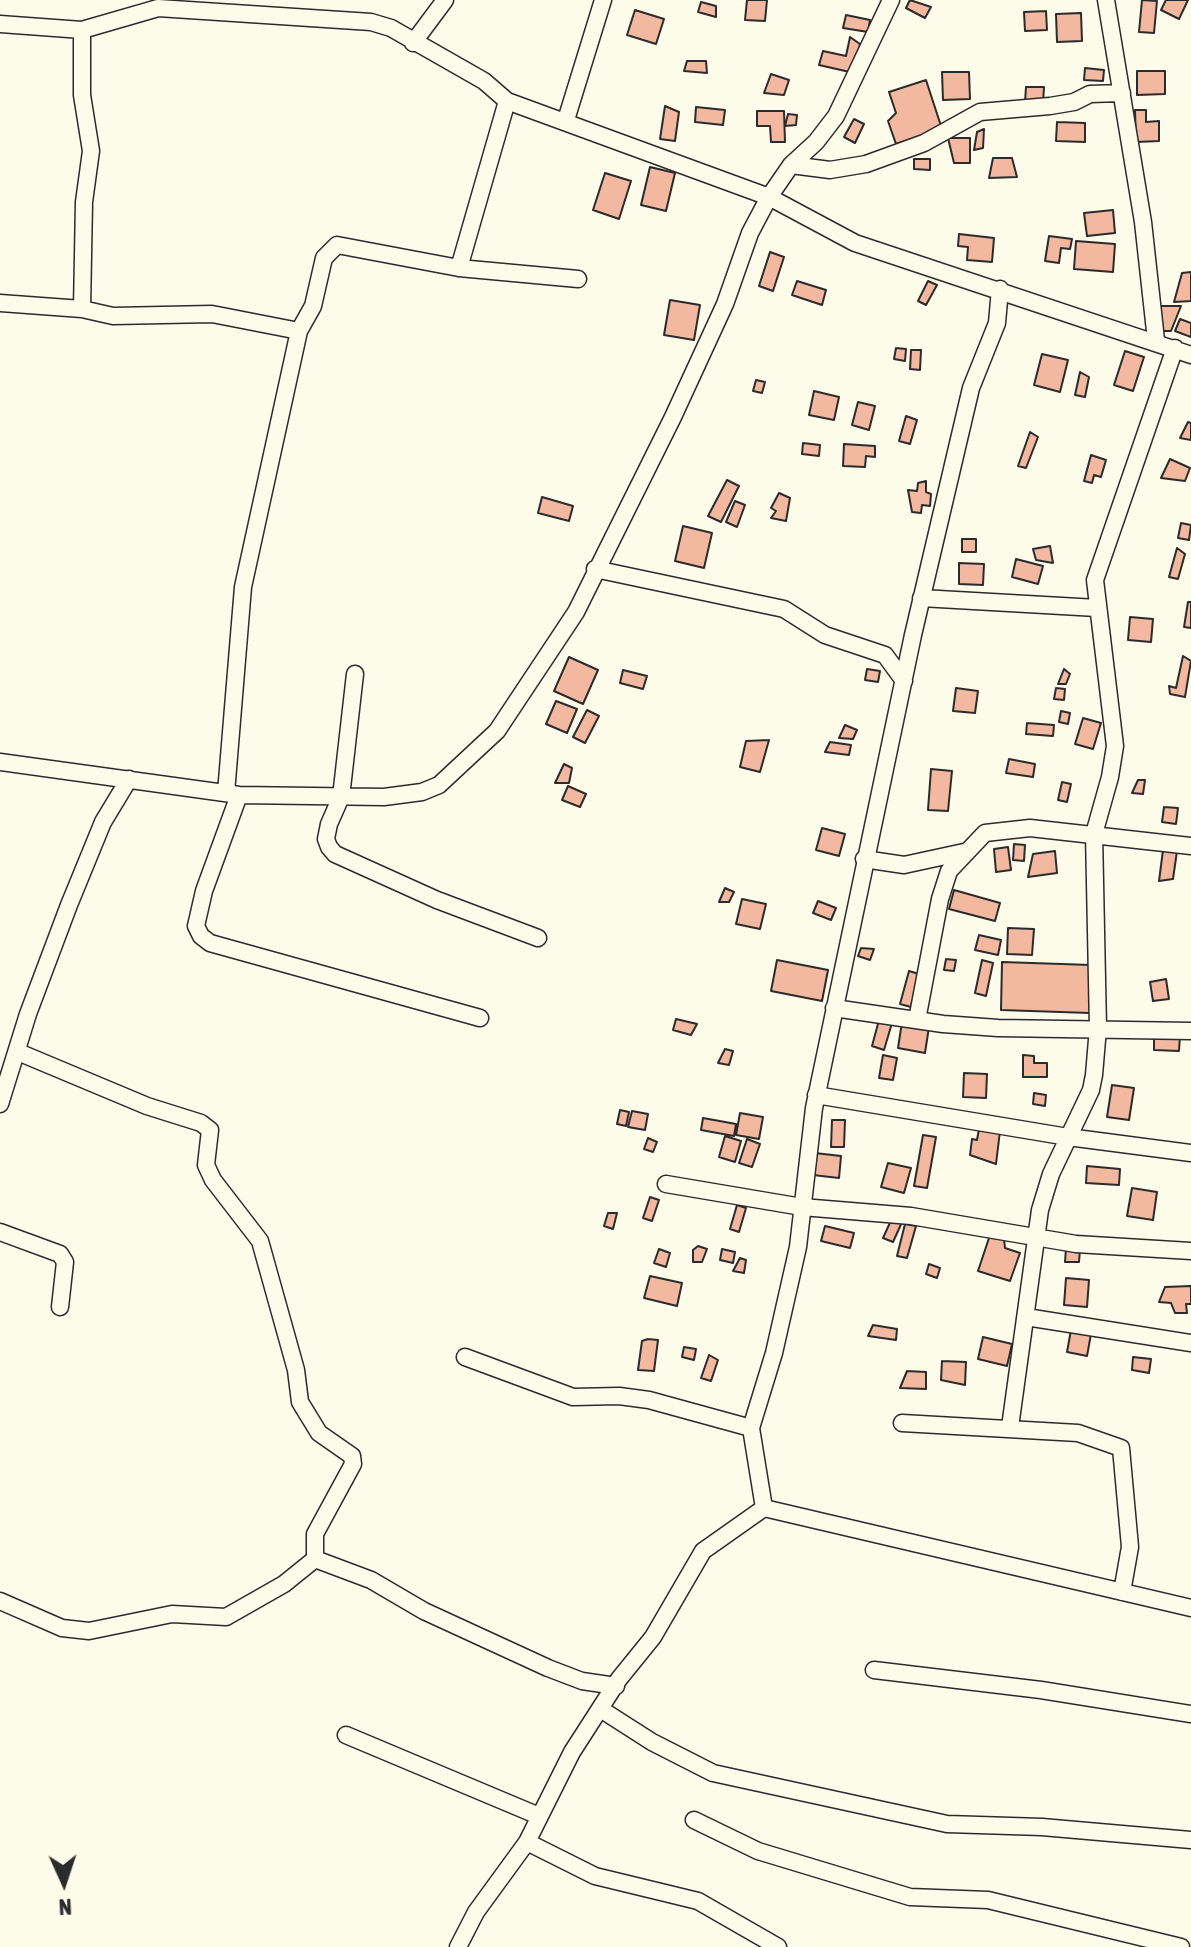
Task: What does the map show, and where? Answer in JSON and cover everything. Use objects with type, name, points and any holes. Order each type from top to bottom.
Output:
[{"type":"street","points":[[413,43],[445,0]]},
{"type":"street","points":[[566,120],[603,0]]},
{"type":"street","points":[[0,762],[232,794],[341,797],[422,792],[439,785],[462,766],[497,731],[576,612],[725,304],[750,233],[791,165],[816,142],[836,116],[891,0]]},
{"type":"street","points":[[1106,0],[1143,222],[1156,340]]},
{"type":"street","points":[[0,24],[34,29],[82,30],[158,8],[349,18],[391,28],[484,81],[507,101],[566,120],[769,197],[855,243],[1156,340],[1183,352],[1100,559],[1095,580],[1115,746],[1094,834],[1098,1028],[1091,1090],[1051,1174],[1036,1236],[1010,1427]]},
{"type":"street","points":[[82,30],[82,95],[91,151],[84,202],[82,309]]},
{"type":"street","points":[[791,165],[830,170],[866,164],[924,143],[980,112],[1050,106],[1074,102],[1090,94],[1122,93]]},
{"type":"street","points":[[459,268],[507,101]]},
{"type":"street","points":[[480,1018],[210,943],[201,936],[196,926],[232,794],[243,587],[299,331],[313,306],[324,258],[337,245],[459,268],[578,279]]},
{"type":"street","points":[[764,1508],[751,1428],[774,1353],[798,1247],[816,1095],[921,598],[971,388],[997,323],[1000,289]]},
{"type":"street","points":[[0,303],[82,309],[113,316],[212,314],[299,331]]},
{"type":"street","points":[[595,569],[784,609],[825,635],[885,655],[904,681]]},
{"type":"street","points":[[921,598],[1097,608]]},
{"type":"street","points":[[885,655],[913,635]]},
{"type":"street","points":[[355,674],[341,797],[326,839],[335,854],[437,900],[538,938]]},
{"type":"street","points":[[0,1104],[11,1058],[86,863],[103,822],[129,779]]},
{"type":"street","points":[[917,1020],[940,899],[949,871],[985,833],[1012,828],[1191,846]]},
{"type":"street","points":[[864,859],[904,865],[964,852]]},
{"type":"street","points":[[834,1008],[998,1028],[1191,1031]]},
{"type":"street","points":[[11,1058],[201,1123],[210,1130],[206,1165],[213,1180],[260,1241],[296,1370],[300,1402],[319,1433],[352,1456],[353,1464],[315,1534],[315,1559]]},
{"type":"street","points":[[816,1095],[1068,1137],[1191,1153]]},
{"type":"street","points":[[666,1184],[802,1207],[911,1216],[1088,1245],[1191,1251]]},
{"type":"street","points":[[0,1232],[60,1254],[65,1262],[60,1307]]},
{"type":"street","points":[[1026,1317],[1191,1343]]},
{"type":"street","points":[[465,1357],[573,1397],[607,1395],[649,1400],[751,1428]]},
{"type":"street","points":[[902,1423],[1078,1433],[1121,1448],[1130,1547],[1122,1592]]},
{"type":"street","points":[[458,1947],[476,1912],[527,1842],[572,1752],[653,1637],[703,1551],[764,1508],[1191,1608]]},
{"type":"street","points":[[0,1601],[62,1628],[89,1631],[172,1614],[226,1617],[284,1584],[315,1559]]},
{"type":"street","points":[[315,1559],[371,1580],[424,1611],[548,1668],[582,1681],[616,1686]]},
{"type":"street","points":[[874,1670],[1041,1690],[1191,1714]]},
{"type":"street","points":[[602,1710],[652,1742],[713,1773],[947,1824],[1042,1827],[1191,1840]]},
{"type":"street","points":[[346,1735],[539,1816]]},
{"type":"street","points":[[694,1820],[758,1851],[910,1897],[988,1900],[1181,1947]]},
{"type":"street","points":[[527,1842],[595,1876],[698,1901],[778,1947]]},
{"type":"building","points":[[747,0],[767,0],[765,21],[745,20]]},
{"type":"building","points":[[910,0],[931,7],[925,18],[906,8]]},
{"type":"building","points":[[1142,0],[1157,1],[1154,33],[1139,32]]},
{"type":"building","points":[[1166,0],[1188,0],[1179,19],[1161,10]]},
{"type":"building","points":[[701,2],[716,6],[716,17],[698,12]]},
{"type":"building","points":[[635,10],[664,19],[656,44],[627,35]]},
{"type":"building","points":[[1046,11],[1047,30],[1025,31],[1024,12]]},
{"type":"building","points":[[1081,13],[1082,41],[1057,42],[1056,14]]},
{"type":"building","points":[[846,15],[870,20],[868,32],[843,28]]},
{"type":"building","points":[[850,37],[860,44],[854,73],[819,65],[823,51],[846,56]]},
{"type":"building","points":[[687,61],[706,61],[707,73],[684,71]]},
{"type":"building","points":[[1085,68],[1104,70],[1103,81],[1084,80]]},
{"type":"building","points":[[1137,71],[1165,71],[1165,94],[1137,95]]},
{"type":"building","points":[[942,72],[969,72],[970,99],[943,100]]},
{"type":"building","points":[[771,74],[789,80],[784,95],[764,93]]},
{"type":"building","points":[[926,80],[942,129],[896,144],[888,121],[896,113],[889,92]]},
{"type":"building","points":[[1026,87],[1044,87],[1043,103],[1025,102]]},
{"type":"building","points":[[665,106],[679,112],[675,141],[660,139]]},
{"type":"building","points":[[696,107],[725,110],[723,125],[695,122]]},
{"type":"building","points":[[1135,110],[1146,110],[1146,122],[1159,121],[1159,141],[1136,142]]},
{"type":"building","points":[[757,111],[784,111],[785,142],[771,142],[770,126],[757,126]]},
{"type":"building","points":[[788,114],[797,115],[796,125],[785,126]]},
{"type":"building","points":[[854,119],[864,124],[855,143],[844,137]]},
{"type":"building","points":[[1057,122],[1085,123],[1085,142],[1056,141]]},
{"type":"building","points":[[984,129],[983,148],[974,150],[977,132]]},
{"type":"building","points":[[948,138],[970,138],[970,163],[954,163]]},
{"type":"building","points":[[993,158],[1012,158],[1017,177],[989,178]]},
{"type":"building","points":[[914,159],[930,159],[930,170],[914,169]]},
{"type":"building","points":[[650,167],[675,173],[666,211],[641,205]]},
{"type":"building","points":[[605,173],[631,181],[619,219],[593,210]]},
{"type":"building","points":[[1113,210],[1115,233],[1087,236],[1084,213]]},
{"type":"building","points":[[959,234],[994,238],[992,262],[967,260],[968,247],[958,246]]},
{"type":"building","points":[[1049,236],[1072,239],[1070,249],[1061,248],[1059,263],[1045,261]]},
{"type":"building","points":[[1076,241],[1115,244],[1113,272],[1074,269]]},
{"type":"building","points":[[770,252],[784,257],[773,291],[759,286]]},
{"type":"building","points":[[1191,272],[1191,301],[1174,302],[1182,273]]},
{"type":"building","points":[[797,281],[826,290],[822,305],[792,295]]},
{"type":"building","points":[[928,281],[937,285],[926,305],[918,301]]},
{"type":"building","points":[[670,300],[700,305],[694,340],[664,335]]},
{"type":"building","points":[[1157,306],[1181,306],[1171,331],[1157,331]]},
{"type":"building","points":[[1180,319],[1191,323],[1191,337],[1175,331]]},
{"type":"building","points":[[896,348],[906,349],[905,361],[894,359]]},
{"type":"building","points":[[911,350],[921,350],[920,370],[910,369]]},
{"type":"building","points":[[1125,351],[1144,357],[1133,391],[1114,385]]},
{"type":"building","points":[[1042,354],[1068,360],[1060,392],[1034,385]]},
{"type":"building","points":[[1080,372],[1089,377],[1085,397],[1075,395]]},
{"type":"building","points":[[756,380],[765,382],[762,393],[753,391]]},
{"type":"building","points":[[814,391],[839,397],[834,420],[809,415]]},
{"type":"building","points":[[858,402],[875,406],[869,430],[852,425]]},
{"type":"building","points":[[906,416],[917,420],[910,444],[899,441]]},
{"type":"building","points":[[1188,422],[1191,423],[1191,440],[1180,438]]},
{"type":"building","points":[[1030,432],[1038,437],[1026,468],[1018,466]]},
{"type":"building","points":[[803,443],[820,445],[819,456],[802,454]]},
{"type":"building","points":[[844,444],[875,446],[875,457],[866,456],[865,467],[843,466]]},
{"type":"building","points":[[1091,455],[1106,460],[1101,477],[1094,475],[1092,483],[1084,481]]},
{"type":"building","points":[[1170,459],[1190,468],[1185,481],[1161,478]]},
{"type":"building","points":[[727,480],[739,486],[721,522],[708,516]]},
{"type":"building","points":[[926,481],[926,492],[931,494],[930,506],[922,505],[921,513],[912,512],[908,490],[917,491],[918,483]]},
{"type":"building","points":[[779,493],[790,498],[786,521],[771,518],[776,511],[771,508]]},
{"type":"building","points":[[542,497],[573,506],[569,521],[538,513]]},
{"type":"building","points":[[735,501],[745,505],[737,527],[726,522]]},
{"type":"building","points":[[1181,523],[1191,525],[1189,540],[1178,538]]},
{"type":"building","points":[[683,526],[712,533],[704,568],[675,561]]},
{"type":"building","points":[[962,539],[976,539],[976,552],[962,552]]},
{"type":"building","points":[[1050,546],[1053,563],[1036,560],[1033,549]]},
{"type":"building","points":[[1177,548],[1185,554],[1178,579],[1169,577]]},
{"type":"building","points":[[1016,559],[1043,566],[1038,584],[1012,577]]},
{"type":"building","points":[[959,563],[984,564],[983,585],[959,584]]},
{"type":"building","points":[[1188,602],[1191,602],[1191,628],[1184,627]]},
{"type":"building","points":[[1130,617],[1153,619],[1151,642],[1128,640]]},
{"type":"building","points":[[1183,656],[1191,661],[1185,697],[1170,694],[1169,686],[1176,688]]},
{"type":"building","points":[[569,657],[598,670],[583,704],[554,691]]},
{"type":"building","points":[[867,669],[880,671],[878,682],[865,680]]},
{"type":"building","points":[[1064,669],[1070,674],[1066,684],[1058,684]]},
{"type":"building","points":[[623,670],[647,676],[643,689],[620,683]]},
{"type":"building","points":[[956,688],[978,691],[975,713],[953,711]]},
{"type":"building","points":[[1056,688],[1065,689],[1064,700],[1054,699]]},
{"type":"building","points":[[556,701],[577,709],[567,733],[546,724]]},
{"type":"building","points":[[587,710],[599,716],[585,743],[573,737]]},
{"type":"building","points":[[1061,711],[1070,713],[1068,724],[1059,722]]},
{"type":"building","points":[[1083,718],[1101,723],[1093,749],[1075,744]]},
{"type":"building","points":[[1027,723],[1054,725],[1053,736],[1026,734]]},
{"type":"building","points":[[845,725],[857,730],[853,739],[839,738]]},
{"type":"building","points":[[769,740],[760,772],[740,767],[746,741]]},
{"type":"building","points":[[830,742],[851,745],[849,755],[825,752]]},
{"type":"building","points":[[1009,759],[1035,764],[1033,777],[1006,773]]},
{"type":"building","points":[[564,764],[572,768],[569,783],[555,783]]},
{"type":"building","points":[[931,769],[952,771],[948,811],[928,810]]},
{"type":"building","points":[[1138,780],[1145,780],[1143,794],[1132,793]]},
{"type":"building","points":[[1062,782],[1071,784],[1067,802],[1058,800]]},
{"type":"building","points":[[568,786],[586,794],[580,807],[562,800]]},
{"type":"building","points":[[1164,807],[1178,808],[1176,824],[1162,822]]},
{"type":"building","points":[[822,828],[845,834],[839,856],[816,850]]},
{"type":"building","points":[[1014,844],[1025,845],[1024,861],[1013,860]]},
{"type":"building","points":[[1008,847],[1011,870],[996,872],[994,849]]},
{"type":"building","points":[[1163,850],[1177,851],[1173,879],[1159,881]]},
{"type":"building","points":[[1055,851],[1057,873],[1028,877],[1033,854]]},
{"type":"building","points":[[725,888],[734,892],[729,902],[719,902]]},
{"type":"building","points":[[954,890],[1000,903],[995,921],[949,909]]},
{"type":"building","points":[[742,899],[766,904],[760,929],[736,924]]},
{"type":"building","points":[[818,901],[836,908],[831,920],[813,913]]},
{"type":"building","points":[[1008,928],[1034,929],[1032,955],[1007,954]]},
{"type":"building","points":[[979,935],[1001,940],[998,955],[975,950]]},
{"type":"building","points":[[861,948],[874,949],[870,960],[858,956]]},
{"type":"building","points":[[946,959],[956,960],[954,971],[944,970]]},
{"type":"building","points":[[777,960],[828,970],[822,1001],[771,991]]},
{"type":"building","points":[[982,960],[993,963],[986,996],[975,993]]},
{"type":"building","points":[[1002,962],[1091,965],[1090,1013],[1001,1010]]},
{"type":"building","points":[[909,971],[919,974],[911,1007],[900,1004]]},
{"type":"building","points":[[1166,979],[1169,999],[1153,1001],[1150,982]]},
{"type":"building","points":[[676,1019],[697,1024],[691,1035],[673,1030]]},
{"type":"building","points":[[879,1020],[892,1023],[884,1050],[872,1046]]},
{"type":"building","points":[[902,1022],[929,1027],[925,1053],[898,1048]]},
{"type":"building","points":[[1154,1034],[1180,1035],[1179,1051],[1154,1050]]},
{"type":"building","points":[[725,1049],[733,1051],[729,1065],[718,1063]]},
{"type":"building","points":[[883,1055],[897,1058],[893,1080],[879,1078]]},
{"type":"building","points":[[1023,1055],[1034,1056],[1034,1063],[1047,1063],[1047,1077],[1023,1077]]},
{"type":"building","points":[[964,1073],[987,1074],[986,1098],[963,1097]]},
{"type":"building","points":[[1112,1085],[1134,1088],[1129,1120],[1107,1117]]},
{"type":"building","points":[[1034,1093],[1046,1095],[1045,1106],[1033,1104]]},
{"type":"building","points":[[620,1110],[629,1112],[626,1126],[617,1124]]},
{"type":"building","points":[[632,1111],[648,1114],[645,1130],[628,1127]]},
{"type":"building","points":[[740,1113],[763,1117],[759,1139],[736,1135]]},
{"type":"building","points":[[703,1118],[736,1124],[734,1136],[701,1130]]},
{"type":"building","points":[[832,1120],[845,1120],[844,1147],[831,1147]]},
{"type":"building","points":[[979,1129],[1000,1131],[996,1164],[970,1155],[972,1139],[977,1140]]},
{"type":"building","points":[[923,1135],[936,1137],[927,1188],[914,1186]]},
{"type":"building","points":[[725,1136],[741,1141],[735,1162],[719,1157]]},
{"type":"building","points":[[648,1138],[657,1142],[653,1152],[644,1149]]},
{"type":"building","points":[[747,1139],[760,1144],[752,1167],[739,1163]]},
{"type":"building","points":[[815,1153],[841,1156],[839,1178],[813,1175]]},
{"type":"building","points":[[888,1163],[911,1168],[904,1193],[881,1187]]},
{"type":"building","points":[[1087,1166],[1120,1169],[1119,1185],[1086,1183]]},
{"type":"building","points":[[1132,1188],[1157,1192],[1153,1220],[1127,1216]]},
{"type":"building","points":[[650,1197],[659,1200],[652,1221],[643,1218]]},
{"type":"building","points":[[737,1205],[746,1208],[739,1232],[730,1229]]},
{"type":"building","points":[[608,1213],[617,1213],[613,1229],[604,1226]]},
{"type":"building","points":[[893,1216],[903,1220],[893,1242],[883,1238]]},
{"type":"building","points":[[905,1224],[916,1226],[907,1258],[897,1256]]},
{"type":"building","points":[[825,1226],[854,1233],[850,1248],[821,1241]]},
{"type":"building","points":[[990,1235],[1004,1239],[1005,1248],[1020,1253],[1010,1281],[978,1271]]},
{"type":"building","points":[[698,1246],[707,1249],[702,1262],[693,1262],[693,1250]]},
{"type":"building","points":[[1066,1248],[1080,1249],[1079,1262],[1065,1262]]},
{"type":"building","points":[[659,1249],[670,1253],[666,1267],[654,1263]]},
{"type":"building","points":[[722,1249],[735,1252],[733,1263],[720,1260]]},
{"type":"building","points":[[740,1258],[746,1260],[744,1273],[733,1271]]},
{"type":"building","points":[[929,1264],[940,1268],[937,1278],[926,1274]]},
{"type":"building","points":[[650,1276],[682,1283],[677,1306],[644,1298]]},
{"type":"building","points":[[1066,1278],[1089,1280],[1087,1307],[1064,1305]]},
{"type":"building","points":[[1191,1286],[1191,1304],[1186,1304],[1187,1313],[1175,1313],[1171,1303],[1159,1302],[1165,1287]]},
{"type":"building","points":[[873,1325],[897,1329],[896,1340],[868,1336]]},
{"type":"building","points":[[1071,1330],[1091,1334],[1087,1356],[1067,1352]]},
{"type":"building","points":[[983,1337],[1012,1344],[1007,1366],[978,1359]]},
{"type":"building","points":[[658,1340],[654,1371],[638,1370],[642,1341]]},
{"type":"building","points":[[684,1347],[696,1349],[694,1360],[682,1357]]},
{"type":"building","points":[[709,1355],[718,1360],[711,1381],[701,1378]]},
{"type":"building","points":[[1133,1357],[1151,1359],[1149,1373],[1132,1370]]},
{"type":"building","points":[[942,1361],[966,1362],[965,1385],[941,1380]]},
{"type":"building","points":[[907,1371],[926,1372],[926,1389],[900,1388]]}]
